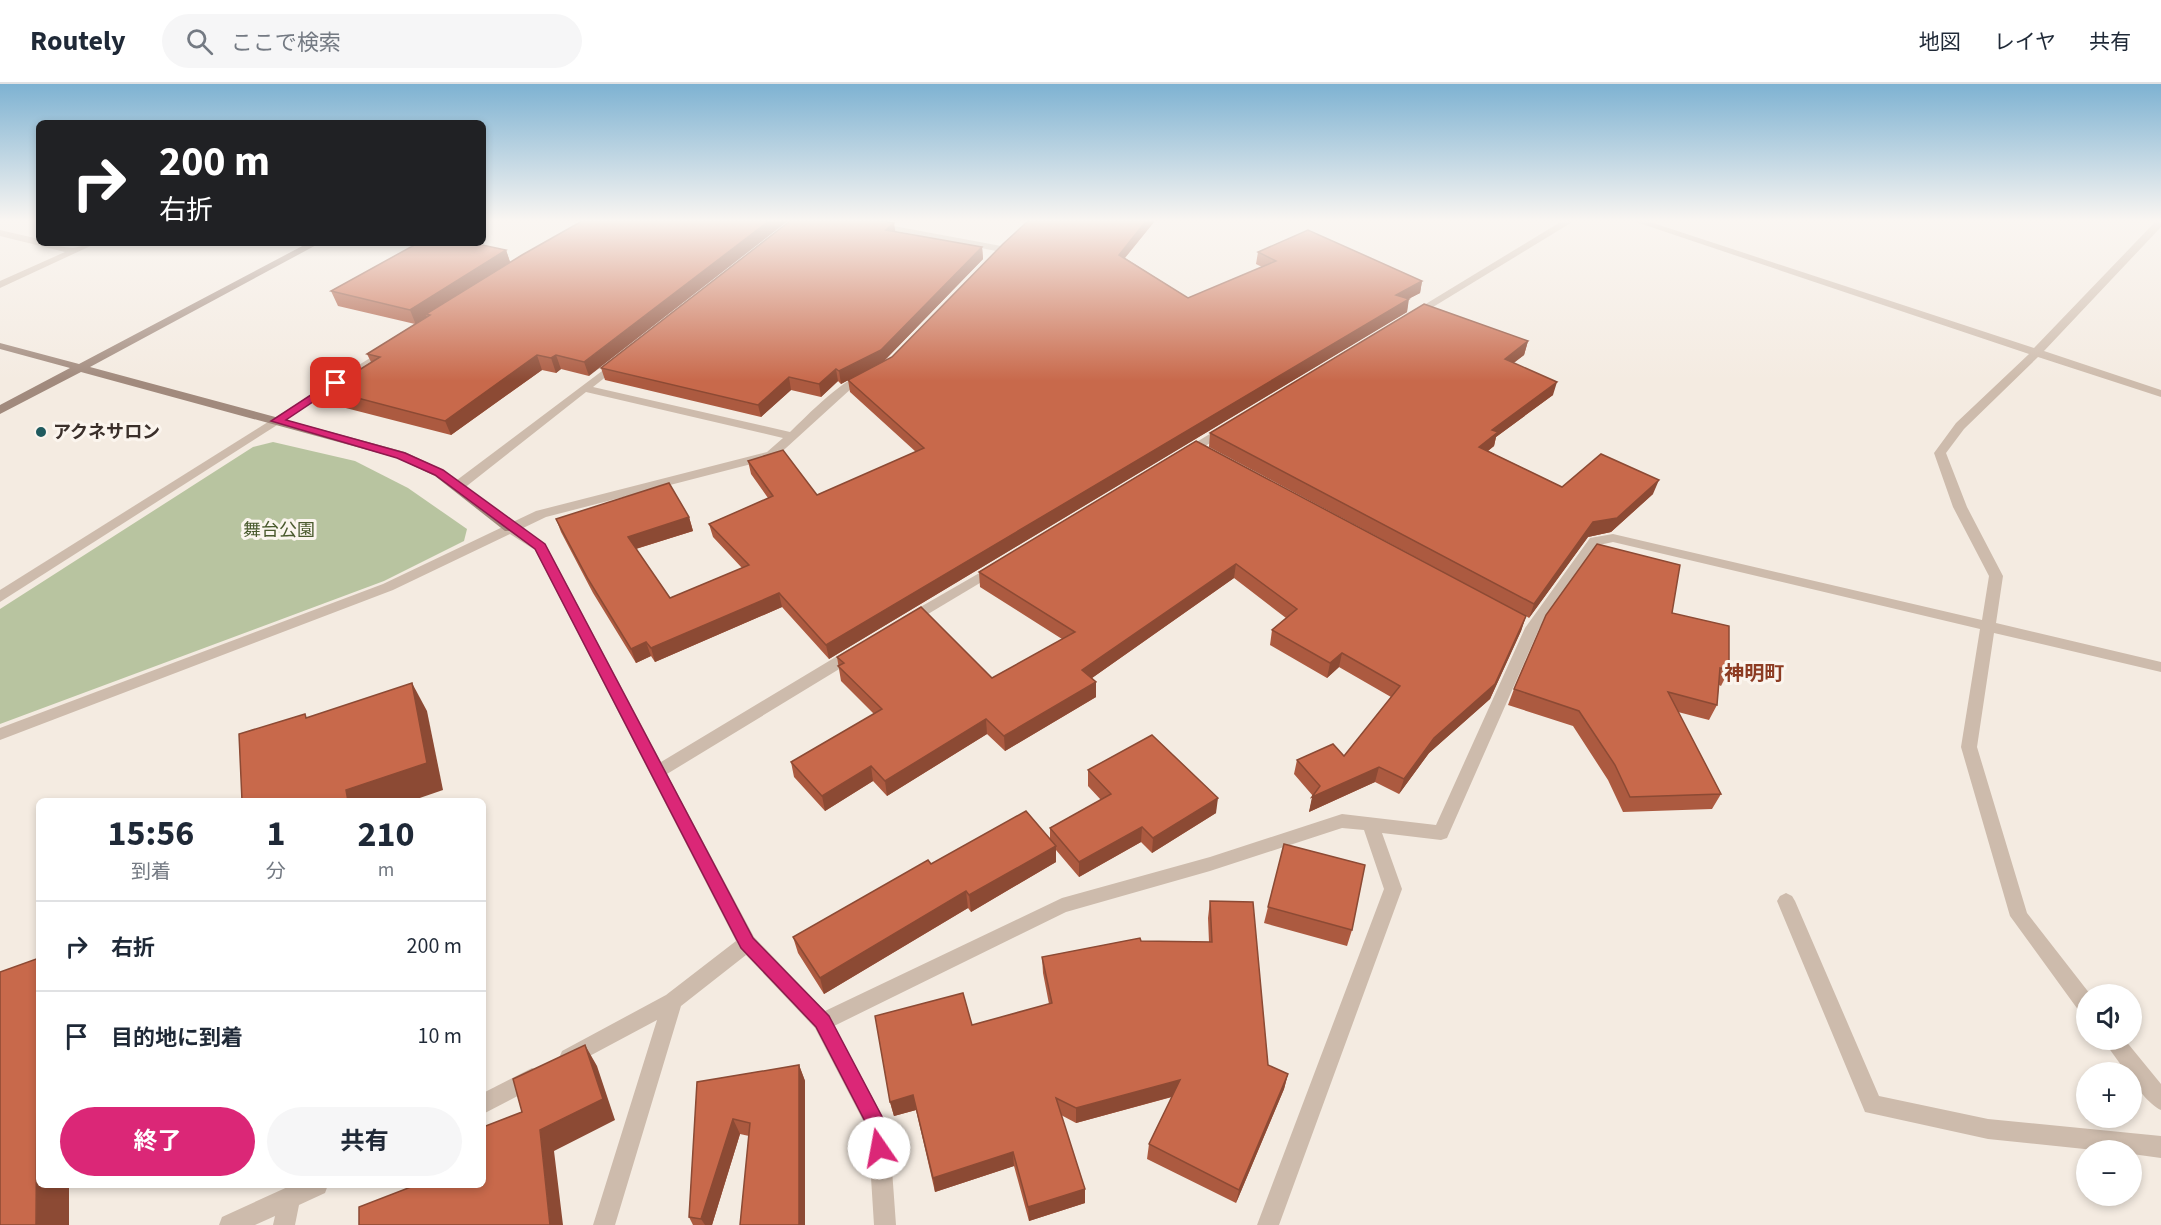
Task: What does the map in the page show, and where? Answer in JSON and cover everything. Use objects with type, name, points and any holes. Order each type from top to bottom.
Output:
[{"type":"street","points":[[0,285],[24,274]]},
{"type":"street","points":[[0,410],[256,274]]},
{"type":"street","points":[[1396,326],[1481,274]]},
{"type":"street","points":[[1797,274],[2161,394]]},
{"type":"street","points":[[2076,992],[2019,916],[1969,747],[1986,627],[1996,576],[1960,507],[1940,453],[1960,426],[2035,354],[2111,274]]},
{"type":"street","points":[[0,346],[401,455],[439,472],[510,528],[540,547],[747,943],[822,1022],[878,1128],[885,1225]]},
{"type":"street","points":[[0,597],[395,346]]},
{"type":"street","points":[[458,486],[631,352]]},
{"type":"street","points":[[0,735],[388,587],[541,514],[771,454],[849,385],[878,370]]},
{"type":"street","points":[[584,388],[792,436]]},
{"type":"street","points":[[1174,459],[1200,450],[1234,423]]},
{"type":"street","points":[[822,1022],[1062,906],[1210,864],[1342,821],[1441,833],[1526,625],[1595,541],[1613,538],[2161,667]]},
{"type":"street","points":[[891,631],[1003,563]]},
{"type":"street","points":[[659,771],[861,649]]},
{"type":"street","points":[[1268,1225],[1393,889],[1370,824]]},
{"type":"street","points":[[1786,901],[1872,1105],[1988,1129],[2161,1147]]},
{"type":"street","points":[[486,1102],[673,1000],[747,943]]},
{"type":"street","points":[[604,1225],[673,1000]]},
{"type":"street","points":[[2121,1050],[2161,1100]]},
{"type":"street","points":[[230,1225],[311,1188]]},
{"type":"street","points":[[284,1225],[289,1198]]},
{"type":"green space","name":"舞台公園","points":[[273,442],[355,461],[408,488],[467,529],[464,541],[384,581],[0,724],[0,609],[253,447]]},
{"type":"building","points":[[361,274],[467,274],[410,310],[331,291]]},
{"type":"building","points":[[491,274],[699,274],[584,362],[556,355],[551,358],[537,355],[445,421],[327,390],[380,357],[367,354],[430,315],[426,314]]},
{"type":"building","points":[[722,274],[955,274],[881,350],[839,371],[836,369],[819,384],[789,377],[758,405],[601,368]]},
{"type":"building","points":[[973,274],[1150,274],[1188,298],[1244,274],[1407,274],[1422,281],[1396,295],[1409,299],[826,645],[779,593],[651,648],[646,642],[631,649],[588,579],[556,519],[669,483],[689,517],[628,537],[670,598],[749,565],[709,524],[773,496],[748,461],[783,450],[817,495],[924,448],[848,380],[892,357]]},
{"type":"building","points":[[1424,304],[1528,341],[1505,359],[1557,382],[1492,430],[1498,432],[1479,447],[1562,487],[1601,454],[1659,480],[1617,518],[1593,522],[1534,604],[1210,433]]},
{"type":"building","points":[[1196,441],[1526,616],[1495,684],[1434,738],[1404,779],[1379,767],[1312,797],[1320,786],[1297,760],[1333,744],[1344,756],[1400,686],[1342,653],[1330,663],[1272,630],[1297,609],[1236,564],[1082,670],[1096,682],[1004,736],[986,719],[885,781],[871,766],[822,796],[791,762],[882,709],[838,666],[844,663],[837,657],[921,607],[992,678],[1075,632],[979,572]]},
{"type":"building","points":[[1597,544],[1680,565],[1672,613],[1729,626],[1729,670],[1720,668],[1717,705],[1668,692],[1721,794],[1630,797],[1615,765],[1579,711],[1514,689],[1546,615]]},
{"type":"building","points":[[412,683],[427,763],[346,790],[347,798],[242,798],[239,734],[305,714],[306,718]]},
{"type":"building","points":[[1152,735],[1218,798],[1153,838],[1142,827],[1079,862],[1050,828],[1111,794],[1088,770]]},
{"type":"building","points":[[1026,811],[1056,846],[969,895],[966,891],[820,978],[793,937],[928,860],[931,864]]},
{"type":"building","points":[[1284,844],[1365,865],[1352,930],[1268,907]]},
{"type":"building","points":[[1210,901],[1253,902],[1268,1065],[1288,1074],[1239,1190],[1149,1144],[1180,1080],[1076,1108],[1056,1098],[1085,1189],[1028,1207],[1013,1152],[933,1178],[913,1095],[890,1102],[875,1016],[963,993],[972,1025],[1052,1003],[1042,957],[1140,938],[1141,941],[1212,942]]},
{"type":"building","points":[[36,959],[36,1225],[0,1225],[0,972]]},
{"type":"building","points":[[585,1045],[603,1099],[540,1130],[550,1225],[359,1225],[359,1207],[408,1188],[486,1188],[486,1126],[522,1112],[513,1079]]},
{"type":"building","points":[[799,1065],[799,1225],[740,1225],[750,1123],[733,1119],[701,1219],[689,1217],[697,1082]]},
{"type":"place","name":"アクネサロン","points":[[41,432]]},
{"type":"district","name":"神明町","points":[[1754,673]]},
{"type":"route","points":[[336,383],[277,421],[401,455],[439,472],[510,528],[540,547],[747,943],[822,1022],[878,1128],[879,1148]]}]
